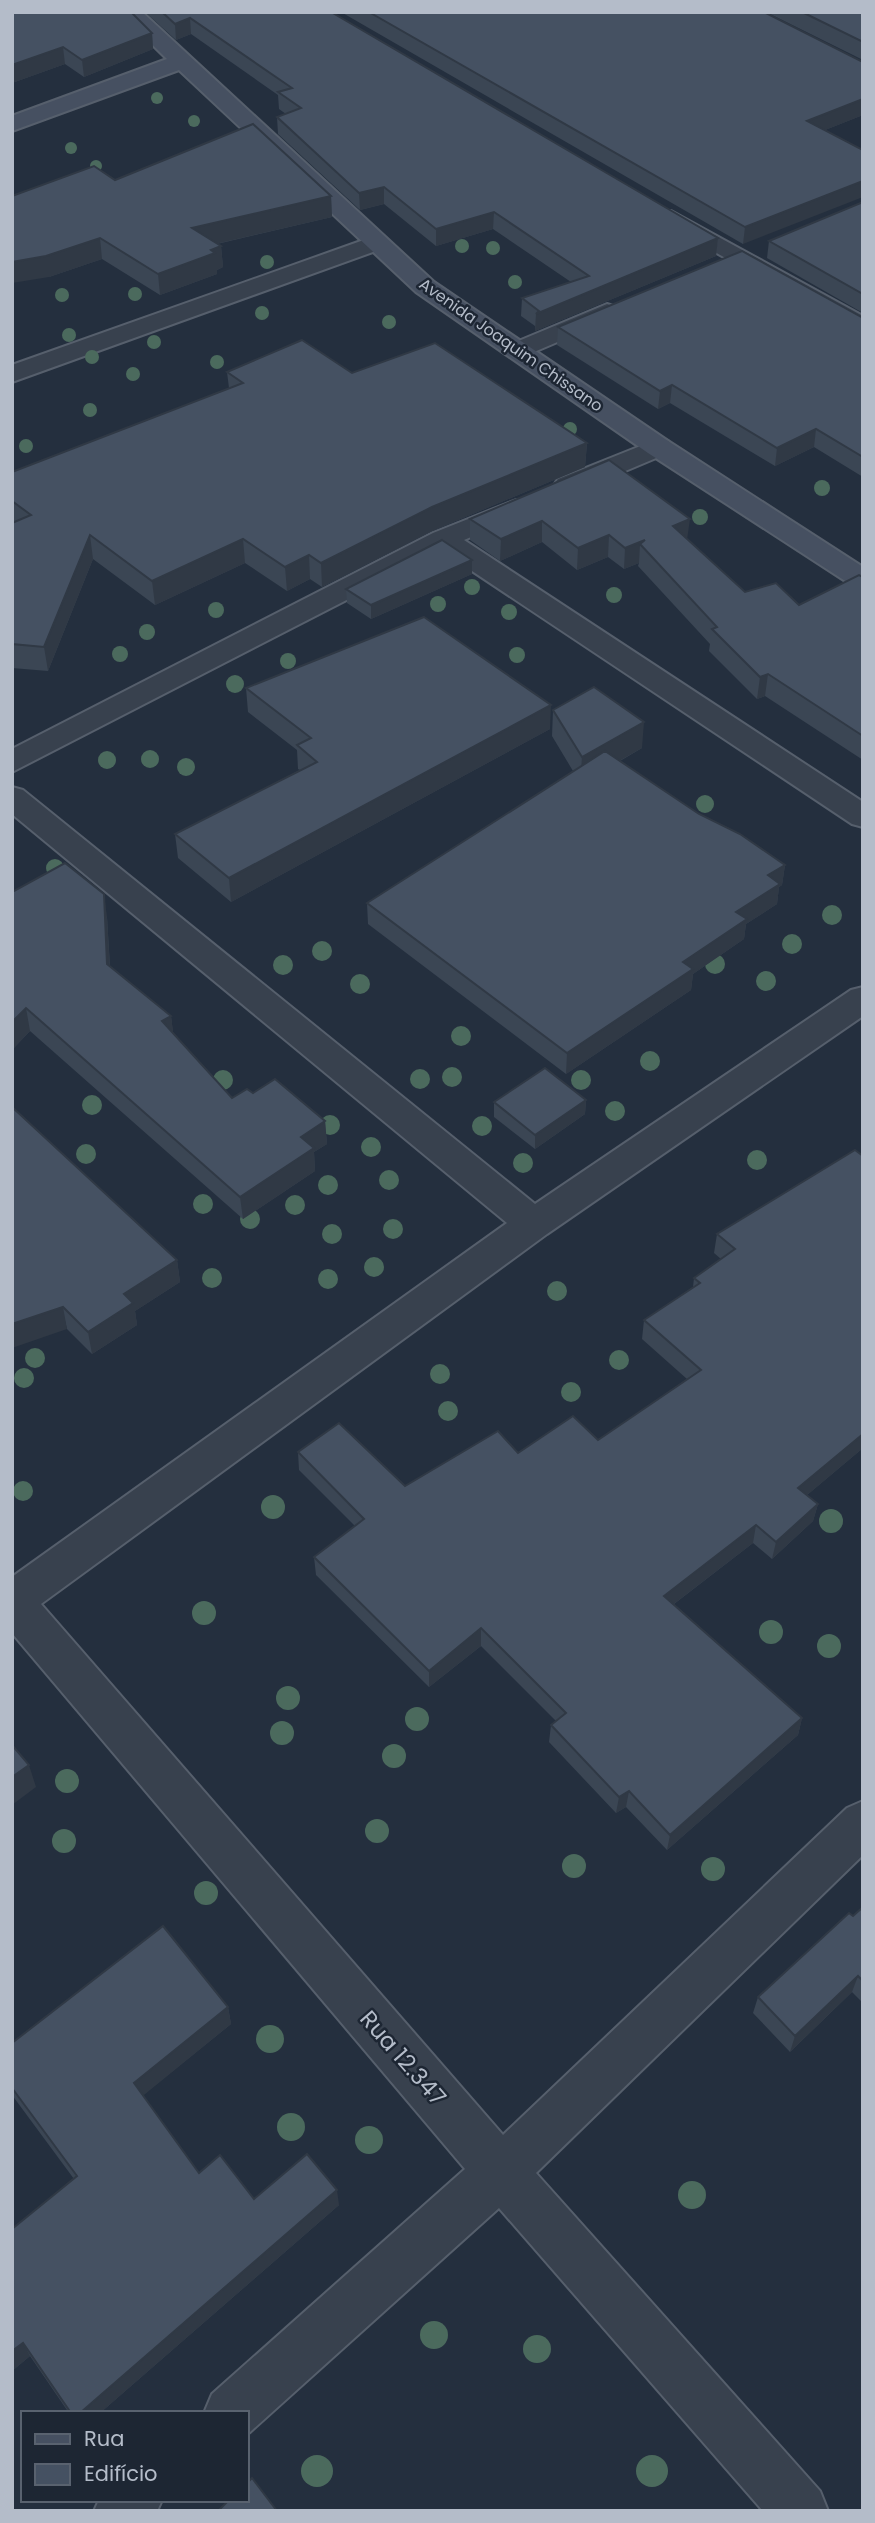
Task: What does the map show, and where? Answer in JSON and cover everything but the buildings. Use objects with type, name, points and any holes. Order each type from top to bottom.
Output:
[{"type":"street","name":"Avenida Joaquim Chissano","points":[[129,12],[425,287],[657,447],[863,580]]},
{"type":"street","points":[[12,124],[181,62]]},
{"type":"street","points":[[654,208],[863,327]]},
{"type":"street","points":[[12,374],[375,243]]},
{"type":"street","points":[[714,267],[763,247]]},
{"type":"street","points":[[518,350],[628,303]]},
{"type":"street","points":[[12,762],[443,539],[657,447]]},
{"type":"street","points":[[443,539],[863,817]]},
{"type":"street","points":[[12,797],[534,1224]]},
{"type":"street","points":[[12,1601],[534,1224],[863,999]]},
{"type":"street","name":"Rua 12.347","points":[[12,1601],[501,2172],[800,2511]]},
{"type":"street","points":[[234,2411],[501,2172],[863,1823]]}]
